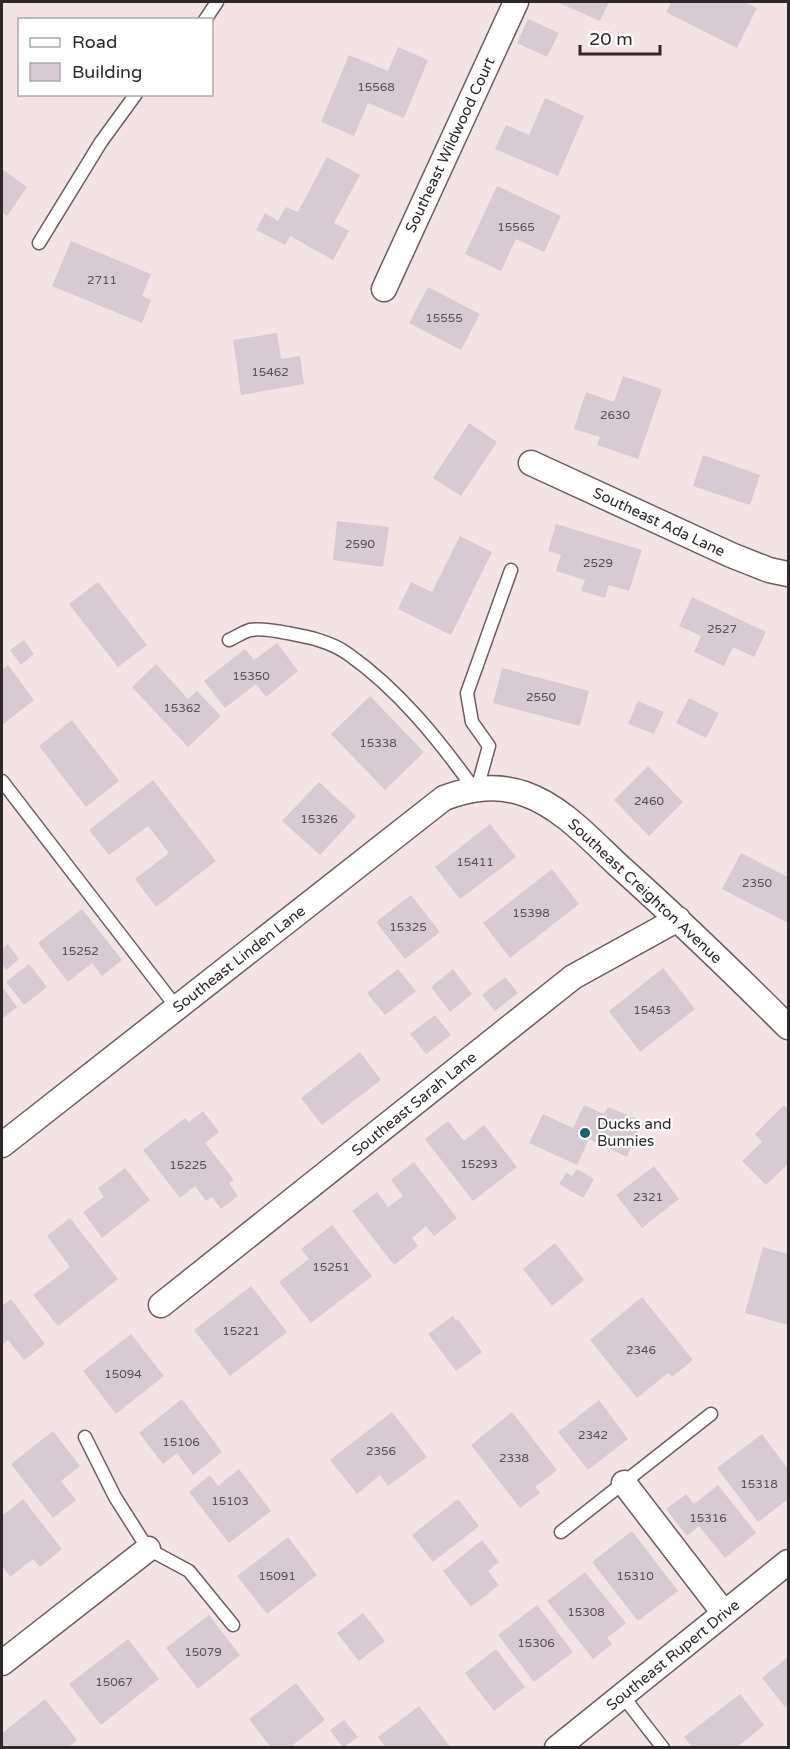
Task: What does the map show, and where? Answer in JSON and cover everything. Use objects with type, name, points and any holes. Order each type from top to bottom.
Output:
[{"type":"street","name":"Southeast Wildwood Court","points":[[384,289],[516,2]]},
{"type":"street","name":"Southeast Ada Lane","points":[[531,463],[731,555],[769,570],[789,574]]},
{"type":"street","name":"Southeast Creighton Avenue","points":[[478,788],[503,789],[524,794],[542,802],[566,818],[678,920],[789,1027]]},
{"type":"street","name":"Southeast Linden Lane","points":[[2,1145],[444,798],[478,788]]},
{"type":"street","name":"Southeast Sarah Lane","points":[[161,1305],[573,978],[678,920]]},
{"type":"street","points":[[624,1483],[724,1613]]},
{"type":"street","points":[[2,1663],[148,1548]]},
{"type":"street","name":"Southeast Rupert Drive","points":[[557,1748],[789,1562]]},
{"type":"lane","points":[[206,18],[217,2]]},
{"type":"lane","points":[[39,243],[101,142],[135,96]]},
{"type":"lane","points":[[478,788],[489,746],[472,722],[467,693],[511,570]]},
{"type":"lane","points":[[229,640],[250,630],[280,632],[316,638],[347,653],[409,709],[478,788]]},
{"type":"lane","points":[[2,781],[177,1008]]},
{"type":"lane","points":[[561,1532],[711,1414]]},
{"type":"lane","points":[[85,1437],[115,1497],[148,1548],[189,1571],[233,1625]]},
{"type":"lane","points":[[622,1695],[663,1748]]},
{"type":"building","points":[[559,2],[609,2],[600,21]]},
{"type":"building","points":[[671,2],[744,2],[757,8],[737,48],[666,12]]},
{"type":"building","points":[[528,19],[559,33],[547,57],[517,43]]},
{"type":"building","points":[[398,47],[428,60],[404,118],[368,103],[354,136],[321,122],[349,55],[388,71]]},
{"type":"building","points":[[545,98],[584,116],[558,176],[495,149],[506,125],[529,135]]},
{"type":"building","points":[[327,157],[360,175],[334,223],[349,231],[333,260],[290,236],[285,245],[256,230],[265,213],[278,221],[286,207],[298,212]]},
{"type":"building","points":[[2,169],[27,187],[7,216],[2,212]]},
{"type":"building","points":[[497,186],[561,216],[544,252],[516,239],[501,271],[465,254]]},
{"type":"building","points":[[71,241],[151,274],[142,296],[151,300],[142,323],[52,286]]},
{"type":"building","points":[[428,287],[480,314],[461,350],[409,323]]},
{"type":"building","points":[[277,333],[281,359],[300,356],[304,384],[241,395],[233,340]]},
{"type":"building","points":[[623,376],[662,389],[638,459],[597,445],[600,437],[574,429],[586,392],[614,402]]},
{"type":"building","points":[[469,423],[497,442],[461,496],[433,478]]},
{"type":"building","points":[[703,455],[760,475],[750,505],[693,486]]},
{"type":"building","points":[[337,521],[389,527],[383,567],[333,560]]},
{"type":"building","points":[[556,524],[642,550],[629,591],[609,585],[605,598],[581,591],[585,580],[556,571],[561,555],[548,551]]},
{"type":"building","points":[[460,536],[492,552],[451,635],[398,609],[411,582],[432,592]]},
{"type":"building","points":[[98,582],[147,645],[118,667],[69,604]]},
{"type":"building","points":[[692,597],[766,632],[754,657],[733,647],[724,666],[694,652],[701,636],[679,626]]},
{"type":"building","points":[[24,640],[34,654],[21,665],[10,650]]},
{"type":"building","points":[[277,643],[298,671],[266,697],[256,684],[225,708],[204,681],[245,649],[254,660]]},
{"type":"building","points":[[156,664],[188,699],[197,691],[221,716],[188,747],[132,687]]},
{"type":"building","points":[[8,665],[34,700],[2,725],[2,670]]},
{"type":"building","points":[[502,668],[589,691],[580,726],[493,703]]},
{"type":"building","points":[[370,696],[424,752],[385,790],[331,734]]},
{"type":"building","points":[[689,698],[719,713],[706,738],[676,723]]},
{"type":"building","points":[[638,701],[664,712],[654,734],[628,724]]},
{"type":"building","points":[[72,720],[119,781],[86,807],[39,746]]},
{"type":"building","points":[[648,766],[683,802],[649,836],[614,800]]},
{"type":"building","points":[[153,780],[216,861],[156,907],[135,879],[169,853],[148,826],[109,855],[89,830]]},
{"type":"building","points":[[319,782],[356,816],[320,855],[282,821]]},
{"type":"building","points":[[490,824],[516,857],[460,899],[435,867]]},
{"type":"building","points":[[741,853],[788,877],[788,923],[722,889]]},
{"type":"building","points":[[552,869],[579,904],[510,958],[483,923]]},
{"type":"building","points":[[411,895],[440,932],[405,959],[376,922]]},
{"type":"building","points":[[82,909],[122,960],[102,976],[92,963],[68,982],[38,943]]},
{"type":"building","points":[[8,944],[19,959],[6,970],[2,964],[2,949]]},
{"type":"building","points":[[29,964],[47,987],[24,1005],[6,982]]},
{"type":"building","points":[[663,968],[695,1009],[640,1052],[609,1011]]},
{"type":"building","points":[[398,969],[416,991],[385,1015],[367,993]]},
{"type":"building","points":[[453,969],[472,994],[450,1012],[431,987]]},
{"type":"building","points":[[505,977],[518,993],[495,1011],[482,995]]},
{"type":"building","points":[[2,986],[17,1007],[2,1019]]},
{"type":"building","points":[[435,1015],[451,1035],[426,1054],[410,1034]]},
{"type":"building","points":[[360,1052],[381,1080],[322,1125],[301,1098]]},
{"type":"building","name":"Ducks and Bunnies","points":[[584,1105],[604,1114],[608,1107],[642,1121],[627,1157],[589,1139],[577,1165],[529,1143],[543,1114],[573,1128]]},
{"type":"building","points":[[784,1105],[788,1110],[788,1164],[766,1185],[742,1161],[762,1142],[755,1134]]},
{"type":"building","points":[[203,1111],[219,1132],[205,1143],[234,1180],[229,1183],[238,1196],[221,1209],[212,1197],[206,1201],[195,1186],[180,1198],[143,1150],[185,1118],[189,1122]]},
{"type":"building","points":[[448,1121],[464,1141],[484,1125],[517,1167],[473,1201],[425,1139]]},
{"type":"building","points":[[414,1162],[457,1218],[434,1236],[426,1226],[412,1238],[418,1246],[394,1265],[352,1211],[377,1192],[388,1207],[403,1196],[391,1180]]},
{"type":"building","points":[[654,1166],[679,1199],[642,1228],[616,1195]]},
{"type":"building","points":[[125,1168],[150,1200],[102,1238],[83,1212],[104,1197],[98,1188]]},
{"type":"building","points":[[577,1169],[594,1179],[583,1198],[559,1184],[566,1173],[572,1176]]},
{"type":"building","points":[[70,1218],[118,1279],[58,1326],[33,1295],[70,1267],[47,1236]]},
{"type":"building","points":[[332,1225],[372,1276],[311,1323],[279,1282],[309,1259],[301,1249]]},
{"type":"building","points":[[555,1243],[584,1280],[552,1306],[523,1269]]},
{"type":"building","points":[[763,1247],[788,1254],[788,1325],[745,1313]]},
{"type":"building","points":[[251,1286],[287,1332],[230,1376],[194,1330]]},
{"type":"building","points":[[642,1297],[693,1360],[672,1377],[668,1373],[637,1398],[590,1340]]},
{"type":"building","points":[[11,1299],[45,1344],[24,1360],[8,1340],[2,1345],[2,1306]]},
{"type":"building","points":[[453,1316],[456,1321],[458,1319],[482,1352],[456,1371],[428,1334]]},
{"type":"building","points":[[131,1334],[164,1376],[116,1414],[83,1371]]},
{"type":"building","points":[[182,1399],[222,1452],[193,1475],[177,1453],[163,1464],[139,1433]]},
{"type":"building","points":[[599,1400],[628,1439],[588,1470],[558,1432]]},
{"type":"building","points":[[392,1412],[427,1457],[388,1486],[380,1475],[357,1494],[330,1460]]},
{"type":"building","points":[[512,1412],[557,1470],[535,1487],[540,1493],[520,1508],[471,1445]]},
{"type":"building","points":[[53,1431],[80,1466],[61,1481],[76,1500],[53,1518],[11,1464]]},
{"type":"building","points":[[762,1434],[788,1469],[788,1499],[758,1522],[717,1468]]},
{"type":"building","points":[[239,1469],[271,1511],[229,1543],[189,1492],[210,1475],[218,1486]]},
{"type":"building","points":[[718,1485],[756,1533],[725,1558],[699,1526],[687,1536],[666,1509],[686,1494],[694,1504]]},
{"type":"building","points":[[23,1499],[62,1549],[40,1567],[33,1559],[10,1577],[2,1565],[2,1516]]},
{"type":"building","points":[[458,1499],[479,1526],[433,1562],[412,1535]]},
{"type":"building","points":[[632,1531],[678,1591],[638,1621],[592,1562]]},
{"type":"building","points":[[288,1537],[317,1575],[267,1614],[237,1576]]},
{"type":"building","points":[[482,1540],[499,1562],[488,1571],[499,1585],[471,1607],[443,1571]]},
{"type":"building","points":[[585,1572],[626,1623],[607,1638],[612,1644],[593,1659],[547,1601]]},
{"type":"building","points":[[537,1605],[573,1652],[534,1682],[498,1635]]},
{"type":"building","points":[[363,1613],[385,1641],[359,1661],[337,1633]]},
{"type":"building","points":[[209,1615],[240,1655],[198,1689],[166,1648]]},
{"type":"building","points":[[128,1639],[159,1679],[101,1725],[69,1684]]},
{"type":"building","points":[[496,1649],[525,1687],[494,1711],[465,1673]]},
{"type":"building","points":[[788,1657],[788,1704],[785,1707],[762,1678]]},
{"type":"building","points":[[296,1683],[325,1720],[289,1748],[271,1748],[249,1719]]},
{"type":"building","points":[[740,1694],[764,1725],[736,1748],[693,1748],[684,1737]]},
{"type":"building","points":[[45,1699],[77,1740],[68,1748],[2,1748],[2,1733]]},
{"type":"building","points":[[419,1706],[451,1748],[386,1748],[378,1737]]},
{"type":"building","points":[[344,1720],[358,1737],[343,1748],[330,1730]]},
{"type":"place","name":"Ducks and Bunnies","points":[[585,1133]]}]
